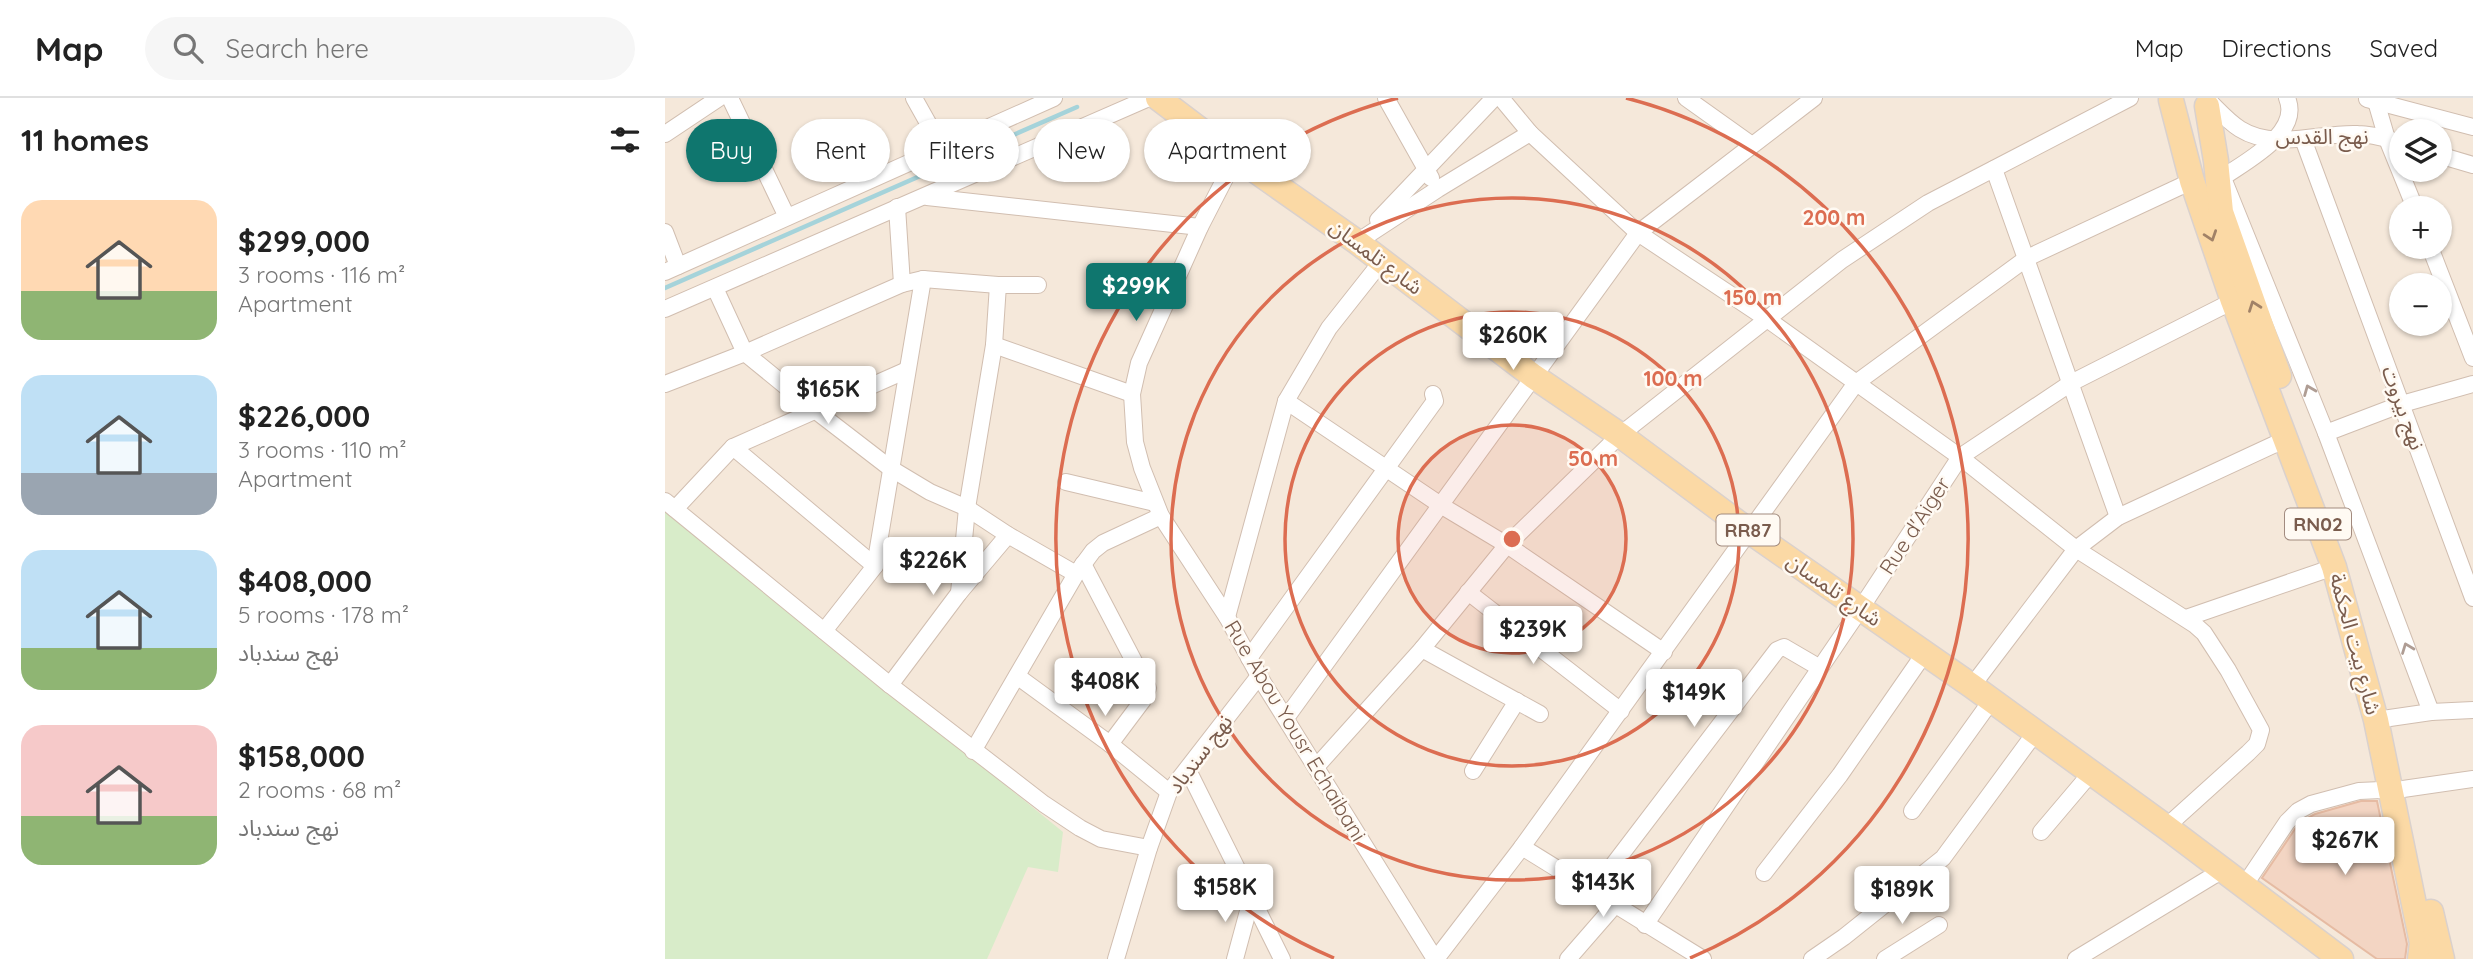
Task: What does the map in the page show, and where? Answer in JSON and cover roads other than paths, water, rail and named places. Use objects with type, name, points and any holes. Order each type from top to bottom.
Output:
[{"type":"main road","name":"شارع تلمسان","points":[[1158,98],[1186,119]]},
{"type":"main road","name":"شارع بيت الحكمة","points":[[2170,99],[2182,107],[2194,108],[2211,102],[2221,212],[2347,565],[2396,789],[2422,943],[2420,959]]},
{"type":"main road","name":"شارع بيت الحكمة","points":[[2170,99],[2192,181],[2233,301],[2334,567],[2382,720]]},
{"type":"main road","name":"شارع تلمسان","points":[[1272,182],[1357,242],[1533,376],[1620,435],[1749,531],[2166,827],[2341,959]]},
{"type":"main road","name":"شارع بيت الحكمة","points":[[2396,789],[2442,959]]},
{"type":"street","points":[[665,134],[719,98]]},
{"type":"street","points":[[730,98],[787,217]]},
{"type":"street","points":[[913,98],[925,119]]},
{"type":"street","points":[[1007,119],[1054,98]]},
{"type":"street","points":[[665,309],[1149,98]]},
{"type":"street","points":[[1386,98],[1438,189]]},
{"type":"street","points":[[1357,242],[1494,98]]},
{"type":"street","points":[[1501,98],[1530,133],[1639,233],[1767,319],[1960,457],[2076,549],[2186,618],[2204,633],[2261,730],[2256,744],[2248,753],[2166,827]]},
{"type":"street","points":[[1686,98],[1752,145]]},
{"type":"street","points":[[1286,718],[1639,233],[1814,98]]},
{"type":"street","points":[[1316,767],[1422,649],[1507,545],[1620,435],[1842,260],[1928,203],[2130,98]]},
{"type":"street","points":[[2287,98],[2290,112],[2288,122],[2276,139],[2219,169],[2326,433],[2431,712]]},
{"type":"street","points":[[2372,99],[2389,131]]},
{"type":"street","name":"نهج القدس","points":[[2372,99],[2473,127]]},
{"type":"street","name":"نهج القدس","points":[[2211,102],[2240,129],[2250,134],[2276,139],[2360,134],[2389,140]]},
{"type":"street","points":[[1357,242],[1530,133]]},
{"type":"street","name":"نهج بيروت","points":[[2303,139],[2473,598]]},
{"type":"street","points":[[2452,159],[2473,165]]},
{"type":"street","points":[[665,232],[671,269],[904,165]]},
{"type":"street","points":[[1994,169],[2118,517]]},
{"type":"street","points":[[1436,959],[1522,847],[1856,383],[2027,257],[2192,181]]},
{"type":"street","name":"Rue Abou Yousr Echaibani","points":[[1223,182],[1139,363],[1132,394],[1135,442],[1158,510],[1227,617],[1259,676],[1436,959]]},
{"type":"street","points":[[925,197],[1200,227]]},
{"type":"street","points":[[897,208],[902,284]]},
{"type":"street","points":[[2435,259],[2473,358]]},
{"type":"street","points":[[1227,617],[1286,401],[1329,328],[1382,261]]},
{"type":"street","points":[[824,631],[875,566],[923,279]]},
{"type":"street","points":[[665,384],[745,353],[902,284],[923,279],[1038,285]]},
{"type":"street","points":[[959,593],[967,508],[994,345],[998,285]]},
{"type":"street","points":[[715,288],[745,353],[890,468],[930,492],[967,508],[1008,536],[1079,569],[1148,688],[1143,700],[1110,744]]},
{"type":"street","name":"Rue d'Aiger","points":[[1645,925],[1861,608],[1960,457],[2071,383],[2233,301]]},
{"type":"street","points":[[994,345],[1132,394]]},
{"type":"street","points":[[907,370],[733,447],[670,505],[890,685],[1044,804],[1101,839],[1149,848]]},
{"type":"street","points":[[2326,433],[2402,404],[2473,384]]},
{"type":"street","points":[[1249,658],[1435,401],[1433,394]]},
{"type":"street","points":[[1286,401],[1441,506],[1507,545],[1664,652]]},
{"type":"street","points":[[1912,811],[1981,694],[2076,549],[2118,517],[2286,439]]},
{"type":"street","points":[[733,447],[875,566]]},
{"type":"street","points":[[1066,482],[1158,510]]},
{"type":"street","points":[[973,751],[1079,569],[1103,543],[1158,510]]},
{"type":"street","points":[[890,685],[959,593],[1008,536]]},
{"type":"street","points":[[2186,618],[2334,567]]},
{"type":"street","points":[[1468,592],[1621,711]]},
{"type":"street","points":[[1594,890],[1777,650],[1784,647],[1820,668]]},
{"type":"street","points":[[1422,649],[1540,714]]},
{"type":"street","points":[[1765,873],[1840,775],[1924,654]]},
{"type":"street","name":"نهج سندباد","points":[[1116,959],[1149,848],[1169,792],[1259,676]]},
{"type":"street","points":[[1017,677],[1110,744],[1169,792]]},
{"type":"street","points":[[1473,771],[1517,701]]},
{"type":"street","points":[[2382,720],[2431,712],[2473,710]]},
{"type":"street","points":[[1812,959],[1844,937],[1943,858],[2035,733]]},
{"type":"street","points":[[1188,770],[1282,959]]},
{"type":"street","points":[[2041,832],[2091,773]]},
{"type":"street","points":[[2243,886],[2287,821],[2298,811],[2332,797],[2358,791],[2473,779]]},
{"type":"street","points":[[1522,847],[1703,959]]},
{"type":"street","points":[[2076,959],[2221,871]]},
{"type":"street","points":[[1235,959],[1251,900]]},
{"type":"street","points":[[1568,959],[1615,905]]},
{"type":"street","points":[[1885,959],[1939,925]]},
{"type":"waterway","points":[[665,288],[1077,107]]}]
